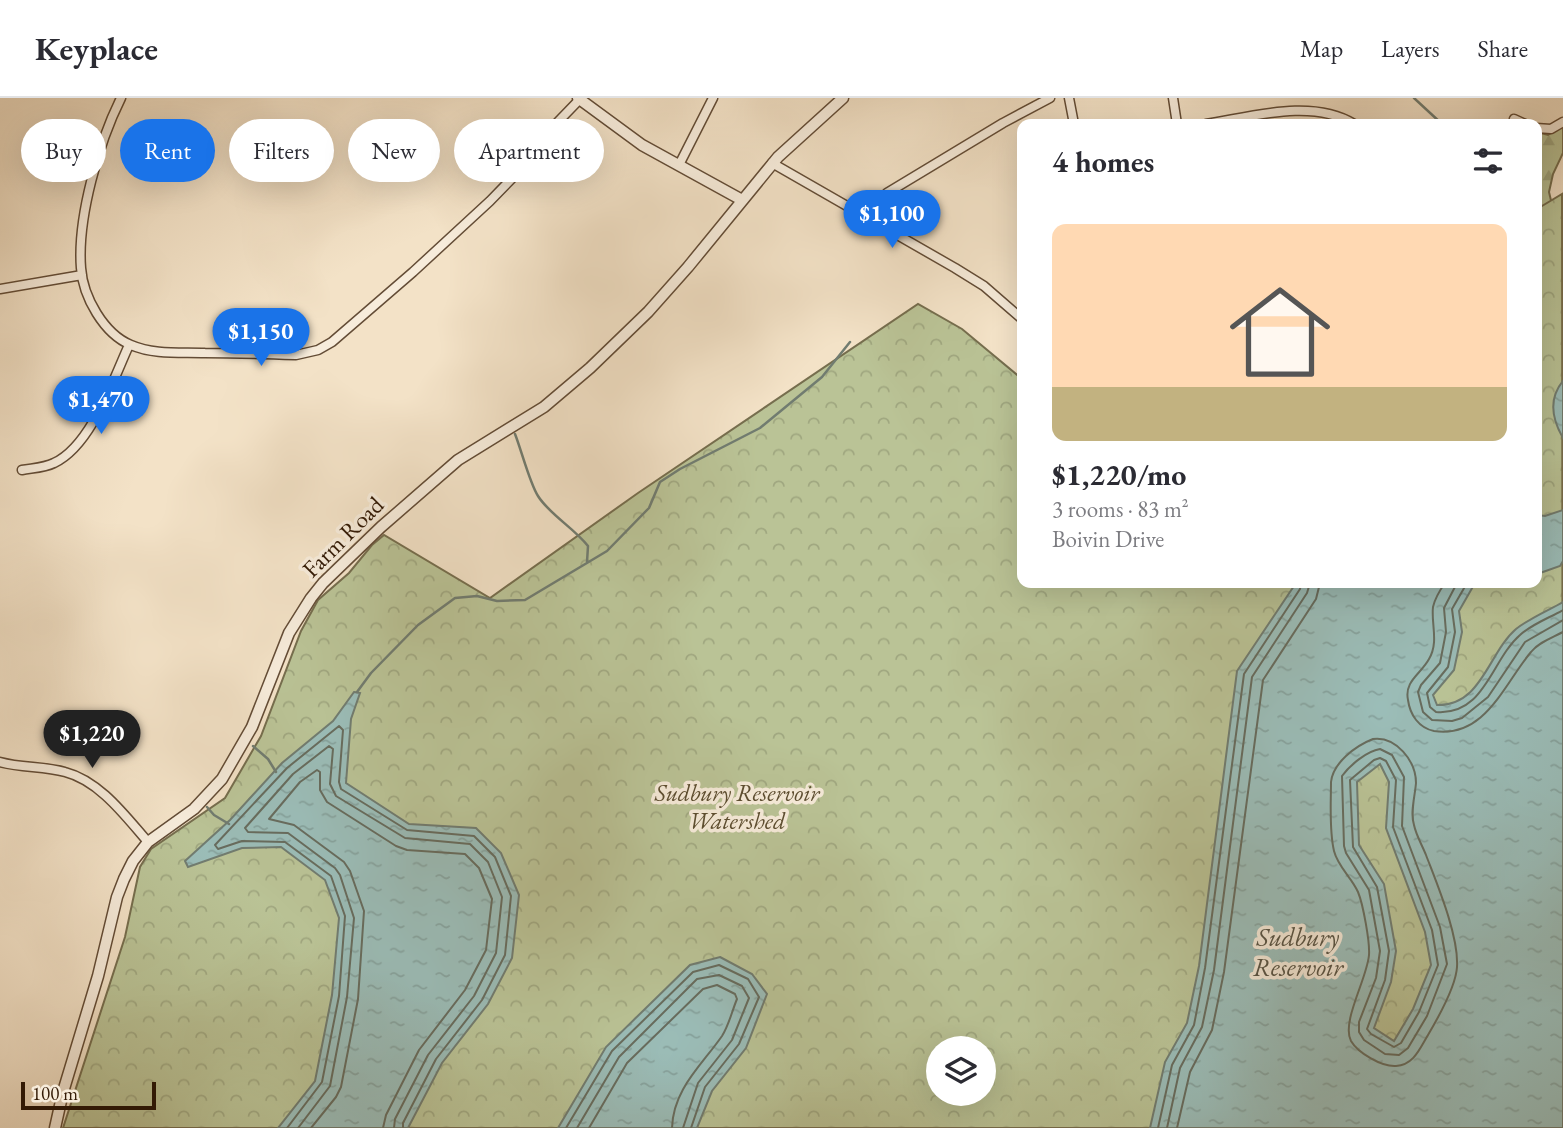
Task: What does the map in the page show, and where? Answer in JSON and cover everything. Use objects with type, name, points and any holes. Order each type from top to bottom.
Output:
[{"type":"street","points":[[121,98],[101,145],[88,202],[82,246],[82,275],[90,297],[107,328],[130,345],[158,352],[296,355],[326,346],[490,201],[524,166],[551,129],[579,98],[625,134],[742,200]]},
{"type":"street","points":[[679,165],[713,98]]},
{"type":"street","name":"Farm Road","points":[[55,1128],[63,1092],[98,976],[117,897],[133,861],[148,842],[194,808],[222,779],[249,733],[289,633],[323,583],[396,513],[458,460],[544,407],[590,369],[648,312],[727,221],[772,163],[843,98]]},
{"type":"street","points":[[865,217],[887,193],[1050,98]]},
{"type":"street","points":[[1069,98],[1072,119]]},
{"type":"street","points":[[1172,98],[1176,119]]},
{"type":"street","points":[[1240,119],[1294,111],[1321,111],[1346,119]]},
{"type":"street","points":[[1542,128],[1551,129],[1563,122]]},
{"type":"street","points":[[772,163],[975,280],[1017,314]]},
{"type":"street","points":[[0,289],[82,275]]},
{"type":"street","points":[[22,470],[55,463],[78,444],[107,394],[130,345]]},
{"type":"street","points":[[0,762],[18,767],[42,767],[69,772],[106,795],[148,842]]},
{"type":"green space","points":[[1563,125],[1563,153],[1553,174],[1549,192],[1553,209],[1563,215],[1563,381],[1542,489],[1542,133],[1548,135]]},
{"type":"green space","name":"Sudbury Reservoir Watershed","points":[[1562,194],[1563,1128],[63,1128],[125,937],[140,867],[151,849],[225,798],[261,736],[301,631],[318,600],[349,573],[372,545],[384,535],[490,598],[638,493],[918,304],[962,329],[1017,375],[1017,588],[1542,588],[1542,206]]},
{"type":"water","points":[[1563,381],[1563,438],[1553,409],[1555,395]]},
{"type":"water","points":[[1563,510],[1563,561],[1560,566],[1542,572],[1542,516]]},
{"type":"water","name":"Sudbury Reservoir","points":[[1293,588],[1472,588],[1459,611],[1462,632],[1454,670],[1433,695],[1437,705],[1452,703],[1464,697],[1474,688],[1506,639],[1516,629],[1563,602],[1563,1128],[1150,1128],[1165,1062],[1187,1023],[1199,966],[1237,671]],"holes":[[[1380,764],[1389,782],[1386,828],[1425,932],[1431,965],[1413,1009],[1394,1041],[1374,1028],[1391,982],[1396,951],[1384,884],[1359,845],[1357,782]]]},
{"type":"water","points":[[354,692],[360,693],[351,719],[346,783],[409,824],[476,828],[501,853],[519,895],[512,958],[488,1004],[442,1063],[408,1128],[278,1128],[315,1081],[332,995],[339,918],[325,880],[281,847],[242,848],[188,867],[185,861],[230,820],[282,763],[333,721]]},
{"type":"water","points":[[720,957],[752,974],[767,994],[746,1048],[712,1091],[697,1128],[558,1128],[606,1047],[690,965]]},
{"type":"waterway","points":[[1414,98],[1437,119]]},
{"type":"waterway","points":[[357,692],[371,673],[418,625],[455,598],[477,596],[497,601],[525,600],[607,551],[649,508],[660,482],[760,428],[822,377],[850,342]]},
{"type":"waterway","points":[[515,434],[535,491],[548,509],[588,546],[587,562]]},
{"type":"waterway","points":[[253,746],[268,759],[276,772]]},
{"type":"waterway","points":[[207,807],[229,824]]}]
